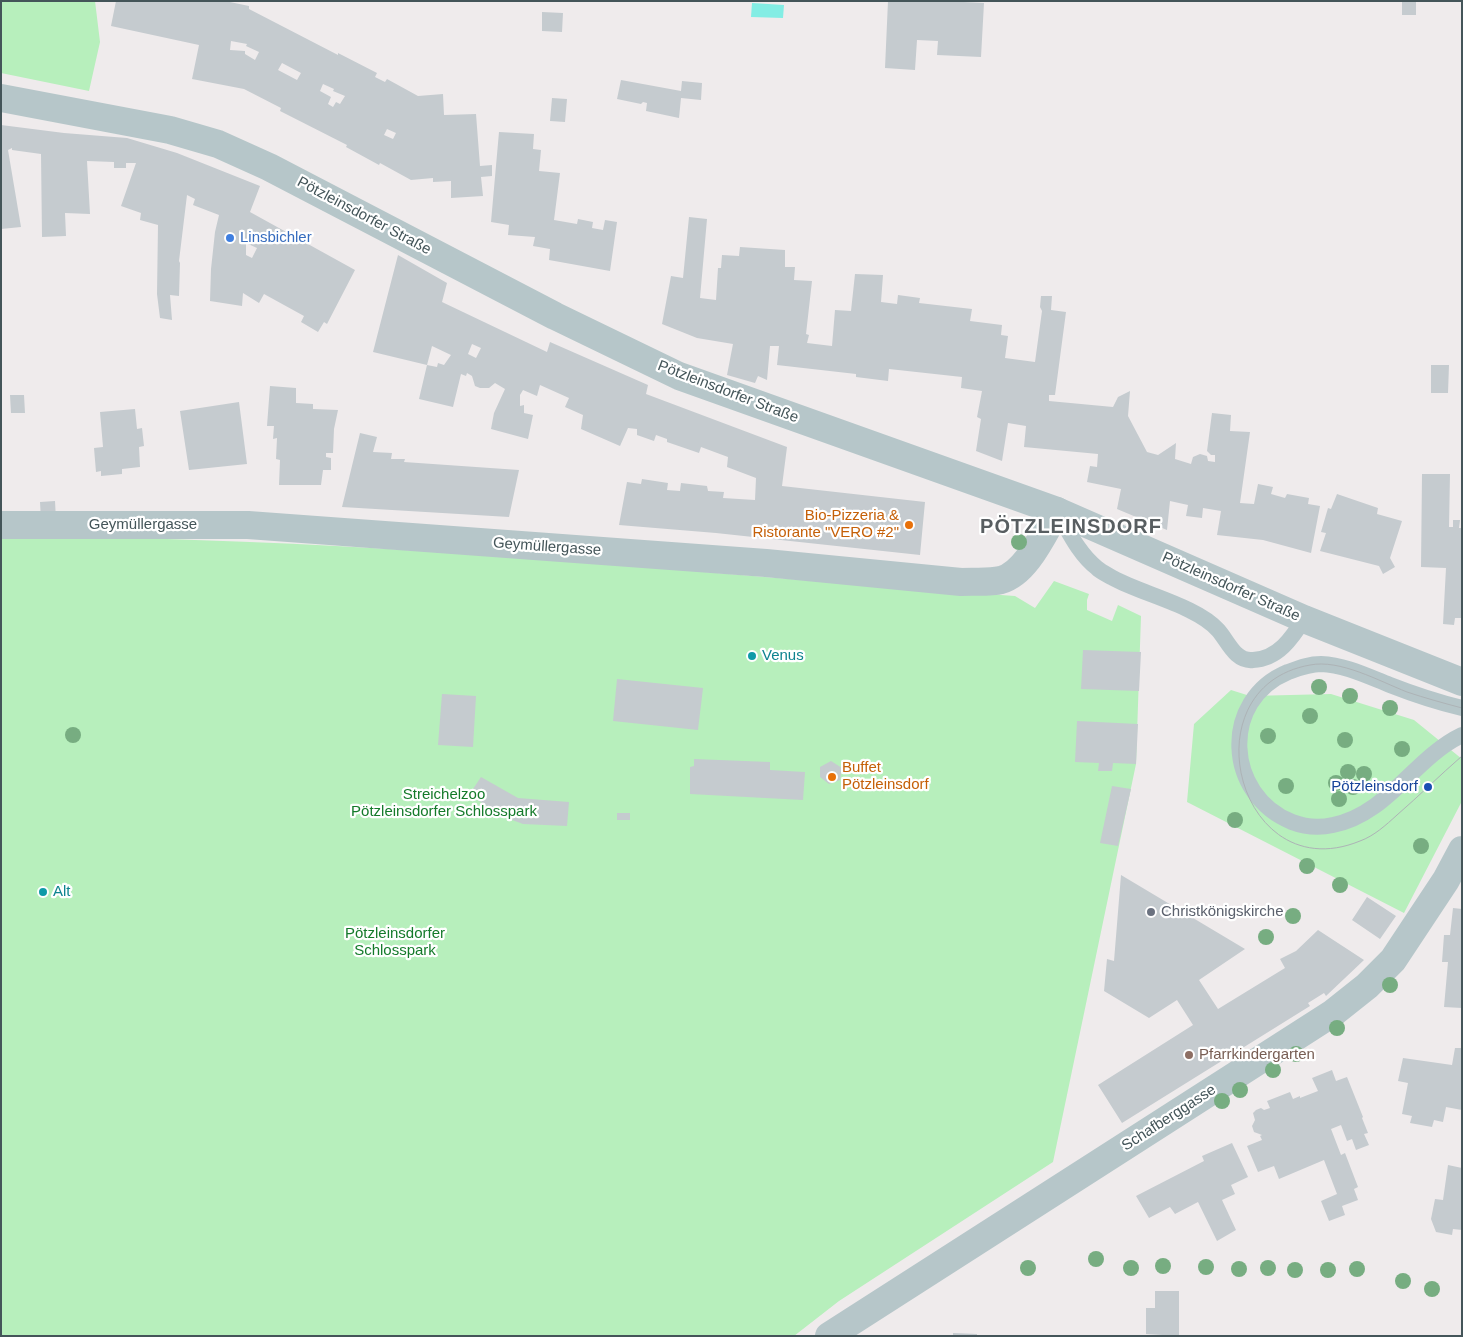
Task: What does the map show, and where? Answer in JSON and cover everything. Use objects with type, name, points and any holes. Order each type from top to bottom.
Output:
[{"type":"street","name":"Pötzleinsdorfer Straße","points":[[1,98],[170,130],[218,144],[269,167],[555,316],[679,376],[1057,511],[1304,619],[1462,682]]},
{"type":"street","name":"Geymüllergasse","points":[[1,524],[248,525],[766,563],[961,582],[990,581],[1010,576],[1019,570],[1057,511]]},
{"type":"street","name":"Schafberggasse","points":[[828,1336],[1333,1013],[1367,986],[1392,960],[1446,880],[1462,850]]},
{"type":"lane","points":[[1057,511],[1076,544],[1097,569],[1124,584],[1196,613],[1218,630],[1233,651],[1241,658],[1252,661],[1265,658],[1278,651],[1289,642],[1304,619]]},
{"type":"lane","points":[[1462,708],[1425,698],[1349,669],[1329,665],[1310,665],[1279,676],[1257,695],[1244,716],[1241,726],[1239,750],[1247,781],[1253,793],[1268,808],[1297,824],[1324,827],[1339,824],[1368,812],[1445,744],[1462,734]]},
{"type":"green space","points":[[1,1],[95,1],[100,42],[89,91],[1,73]]},
{"type":"green space","name":"Pötzleinsdorfer Schlosspark","points":[[1,533],[292,544],[546,559],[1015,596],[1035,608],[1054,581],[1089,594],[1087,610],[1112,621],[1118,605],[1141,616],[1136,764],[1053,1162],[839,1301],[794,1336],[1,1336]]},
{"type":"green space","points":[[1231,690],[1250,696],[1331,694],[1414,720],[1462,759],[1462,801],[1404,913],[1187,802],[1194,724]]},
{"type":"water","points":[[752,3],[784,5],[783,18],[751,17]]},
{"type":"building","points":[[116,1],[225,1],[249,6],[249,9],[377,73],[375,77],[385,82],[387,79],[418,96],[443,94],[444,115],[476,114],[480,166],[492,165],[492,176],[481,177],[483,196],[451,198],[451,181],[433,182],[433,178],[411,180],[380,163],[379,165],[346,147],[347,145],[280,111],[281,108],[244,89],[192,79],[199,45],[111,26]],"holes":[[[231,41],[247,44],[246,46],[259,52],[255,60],[245,54],[245,51],[230,50]],[[282,63],[301,73],[297,80],[278,70]],[[323,84],[345,96],[340,104],[336,102],[333,107],[328,104],[331,97],[320,91]],[[387,129],[396,133],[393,139],[384,135]]]},
{"type":"building","points":[[888,1],[984,3],[981,57],[937,55],[938,41],[917,40],[915,70],[885,68]]},
{"type":"building","points":[[1402,1],[1416,1],[1416,15],[1402,15]]},
{"type":"building","points":[[542,12],[563,13],[562,32],[542,31]]},
{"type":"building","points":[[621,80],[681,91],[682,81],[702,83],[701,100],[681,98],[679,118],[646,111],[647,103],[643,102],[641,104],[617,99]]},
{"type":"building","points":[[552,98],[567,99],[565,122],[550,121]]},
{"type":"building","points":[[1,125],[127,138],[177,153],[260,186],[250,212],[355,270],[327,324],[324,322],[318,332],[301,322],[304,316],[264,294],[259,303],[243,293],[242,306],[210,301],[211,269],[219,215],[193,205],[195,199],[187,195],[179,261],[179,296],[170,295],[172,320],[160,318],[157,294],[158,225],[140,220],[141,213],[121,206],[136,163],[126,163],[126,168],[114,168],[114,162],[87,161],[90,214],[65,213],[66,236],[42,237],[41,154],[12,150],[12,148],[8,150],[21,227],[1,229]],"holes":[[[246,243],[257,248],[252,258],[246,255]]]},
{"type":"building","points":[[499,132],[534,134],[533,149],[541,150],[539,171],[560,173],[554,220],[577,224],[578,219],[593,222],[592,228],[603,230],[605,220],[617,222],[610,271],[549,260],[550,249],[533,246],[535,237],[508,235],[509,225],[491,222]]},
{"type":"building","points":[[689,217],[707,219],[700,298],[716,300],[718,268],[721,268],[722,255],[739,256],[740,247],[785,250],[785,267],[795,267],[794,280],[812,281],[806,334],[809,335],[807,343],[832,346],[835,310],[851,311],[855,274],[883,275],[881,302],[897,304],[898,295],[920,298],[919,303],[972,309],[970,321],[1002,325],[1001,335],[1008,336],[1005,358],[1035,362],[1042,311],[1040,307],[1041,296],[1052,296],[1051,310],[1066,312],[1055,395],[1049,395],[1049,401],[1113,407],[1118,397],[1130,391],[1128,416],[1147,452],[1158,455],[1176,443],[1175,459],[1191,464],[1193,457],[1200,454],[1207,456],[1208,461],[1215,462],[1215,455],[1211,455],[1207,451],[1212,413],[1231,415],[1230,431],[1250,432],[1240,503],[1254,504],[1258,484],[1273,487],[1271,494],[1285,498],[1287,494],[1309,498],[1308,504],[1320,506],[1311,553],[1263,540],[1217,535],[1221,511],[1203,508],[1202,518],[1186,516],[1188,505],[1170,501],[1167,530],[1117,509],[1121,489],[1087,482],[1090,466],[1097,467],[1098,454],[1024,447],[1026,426],[1008,423],[1002,461],[976,451],[981,419],[977,417],[982,391],[961,388],[962,377],[889,369],[888,381],[856,377],[856,374],[777,365],[779,346],[770,346],[767,380],[758,376],[755,383],[727,375],[733,344],[697,338],[662,324],[671,276],[683,278]]},
{"type":"building","points":[[398,255],[447,283],[442,302],[547,352],[550,342],[648,385],[646,394],[787,447],[782,486],[925,502],[920,555],[716,533],[619,525],[627,482],[641,484],[642,479],[668,483],[667,490],[680,491],[681,483],[707,486],[708,491],[724,492],[723,498],[755,500],[756,478],[727,467],[728,457],[701,447],[699,453],[667,442],[667,439],[656,435],[654,441],[637,435],[637,429],[628,428],[620,446],[581,429],[583,415],[565,407],[569,398],[540,385],[537,396],[523,390],[520,395],[520,406],[524,405],[524,413],[533,415],[528,439],[491,429],[494,413],[505,389],[495,383],[489,388],[475,386],[472,376],[467,373],[466,376],[461,374],[453,407],[419,399],[427,365],[373,352]],"holes":[[[472,344],[481,348],[476,358],[468,354]],[[432,346],[451,355],[444,365],[438,363],[437,367],[427,365]]]},
{"type":"building","points":[[1431,365],[1449,365],[1448,393],[1431,393]]},
{"type":"building","points":[[270,386],[296,388],[296,403],[313,404],[313,409],[338,410],[334,429],[333,453],[326,453],[326,457],[331,458],[331,470],[323,470],[321,485],[279,485],[280,460],[276,459],[277,438],[273,439],[274,426],[267,426]]},
{"type":"building","points":[[10,395],[24,395],[25,413],[11,413]]},
{"type":"building","points":[[239,402],[247,464],[189,470],[180,411]]},
{"type":"building","points":[[135,409],[137,429],[142,428],[144,446],[139,447],[140,467],[122,469],[122,474],[101,476],[101,471],[96,472],[94,448],[103,447],[100,412]]},
{"type":"building","points":[[360,433],[377,437],[373,452],[392,453],[391,459],[405,459],[404,462],[519,470],[509,517],[342,507]]},
{"type":"building","points":[[1422,474],[1450,474],[1449,527],[1453,527],[1453,520],[1460,520],[1459,528],[1462,528],[1462,618],[1455,618],[1454,625],[1443,624],[1446,568],[1421,567]]},
{"type":"building","points":[[1337,494],[1378,508],[1377,514],[1402,521],[1390,558],[1395,567],[1383,574],[1379,566],[1320,551],[1326,533],[1321,532],[1328,508],[1331,509]]},
{"type":"building","points":[[55,501],[56,520],[41,520],[40,502]]},
{"type":"building","points":[[1083,650],[1141,652],[1139,691],[1081,689]]},
{"type":"building","points":[[617,679],[703,688],[698,730],[613,721]]},
{"type":"building","points":[[442,694],[476,696],[473,747],[438,745]]},
{"type":"building","points":[[1077,721],[1138,724],[1136,764],[1113,763],[1112,771],[1098,771],[1099,763],[1075,762]]},
{"type":"building","points":[[694,759],[770,762],[770,770],[805,772],[803,800],[690,794],[690,767],[694,766]]},
{"type":"building","points":[[831,761],[842,768],[840,780],[829,784],[820,777],[820,767]]},
{"type":"building","points":[[481,777],[518,798],[569,802],[567,826],[523,824],[507,818],[469,795]]},
{"type":"building","points":[[1112,786],[1131,789],[1118,846],[1100,843]]},
{"type":"building","points":[[617,813],[630,813],[630,820],[617,820]]},
{"type":"building","points":[[1121,875],[1245,949],[1199,980],[1218,1009],[1285,968],[1280,959],[1296,951],[1318,930],[1364,960],[1326,996],[1324,993],[1308,1003],[1310,1006],[1122,1123],[1098,1085],[1193,1025],[1177,1000],[1149,1018],[1104,991],[1107,959],[1114,961]]},
{"type":"building","points":[[1367,897],[1396,916],[1380,939],[1352,920]]},
{"type":"building","points":[[1453,908],[1462,909],[1462,1008],[1444,1007],[1448,962],[1442,962],[1444,935],[1450,935]]},
{"type":"building","points":[[1455,1048],[1462,1048],[1462,1110],[1446,1107],[1443,1122],[1434,1120],[1432,1127],[1410,1123],[1412,1116],[1402,1114],[1408,1083],[1398,1081],[1403,1058],[1452,1065]]},
{"type":"building","points":[[1332,1070],[1336,1081],[1347,1077],[1363,1117],[1368,1133],[1364,1134],[1369,1145],[1356,1150],[1352,1139],[1347,1141],[1341,1125],[1331,1129],[1341,1155],[1345,1153],[1358,1187],[1354,1189],[1358,1200],[1342,1206],[1345,1215],[1329,1221],[1321,1201],[1337,1194],[1324,1160],[1279,1179],[1274,1166],[1258,1172],[1247,1146],[1262,1140],[1260,1136],[1262,1135],[1254,1132],[1252,1126],[1255,1120],[1253,1113],[1256,1110],[1270,1108],[1267,1101],[1290,1092],[1293,1099],[1318,1091],[1312,1078]]},
{"type":"building","points":[[1232,1143],[1248,1177],[1231,1185],[1235,1194],[1222,1200],[1236,1230],[1217,1241],[1198,1202],[1175,1214],[1170,1207],[1149,1218],[1136,1196],[1204,1161],[1202,1156]]},
{"type":"building","points":[[1448,1165],[1462,1168],[1462,1230],[1453,1229],[1452,1235],[1436,1232],[1431,1219],[1435,1199],[1443,1200]]},
{"type":"building","points":[[1155,1291],[1179,1291],[1179,1336],[1146,1334],[1146,1308],[1155,1308]]},
{"type":"building","points":[[953,1333],[977,1334],[977,1336],[953,1336]]},
{"type":"tram line","points":[[1462,708],[1407,692],[1346,668],[1334,665],[1310,665],[1272,681],[1248,709],[1239,744],[1243,780],[1258,813],[1283,838],[1318,849],[1360,841],[1375,833],[1462,756]]},
{"type":"place","name":"Linsbichler","points":[[230,238]]},
{"type":"place","name":"Bio-Pizzeria & Ristorante \"VERO #2\"","points":[[909,525]]},
{"type":"place","name":"Venus","points":[[752,656]]},
{"type":"place","name":"Buffet Pötzleinsdorf","points":[[832,777]]},
{"type":"place","name":"Pötzleinsdorf","points":[[1428,787]]},
{"type":"place","name":"Alt","points":[[43,892]]},
{"type":"place","name":"Christkönigskirche","points":[[1151,912]]},
{"type":"place","name":"Pfarrkindergarten","points":[[1189,1055]]},
{"type":"district","name":"PÖTZLEINSDORF","points":[[1071,527]]},
{"type":"park label","name":"Streichelzoo Pötzleinsdorfer Schlosspark","points":[[444,804]]}]
